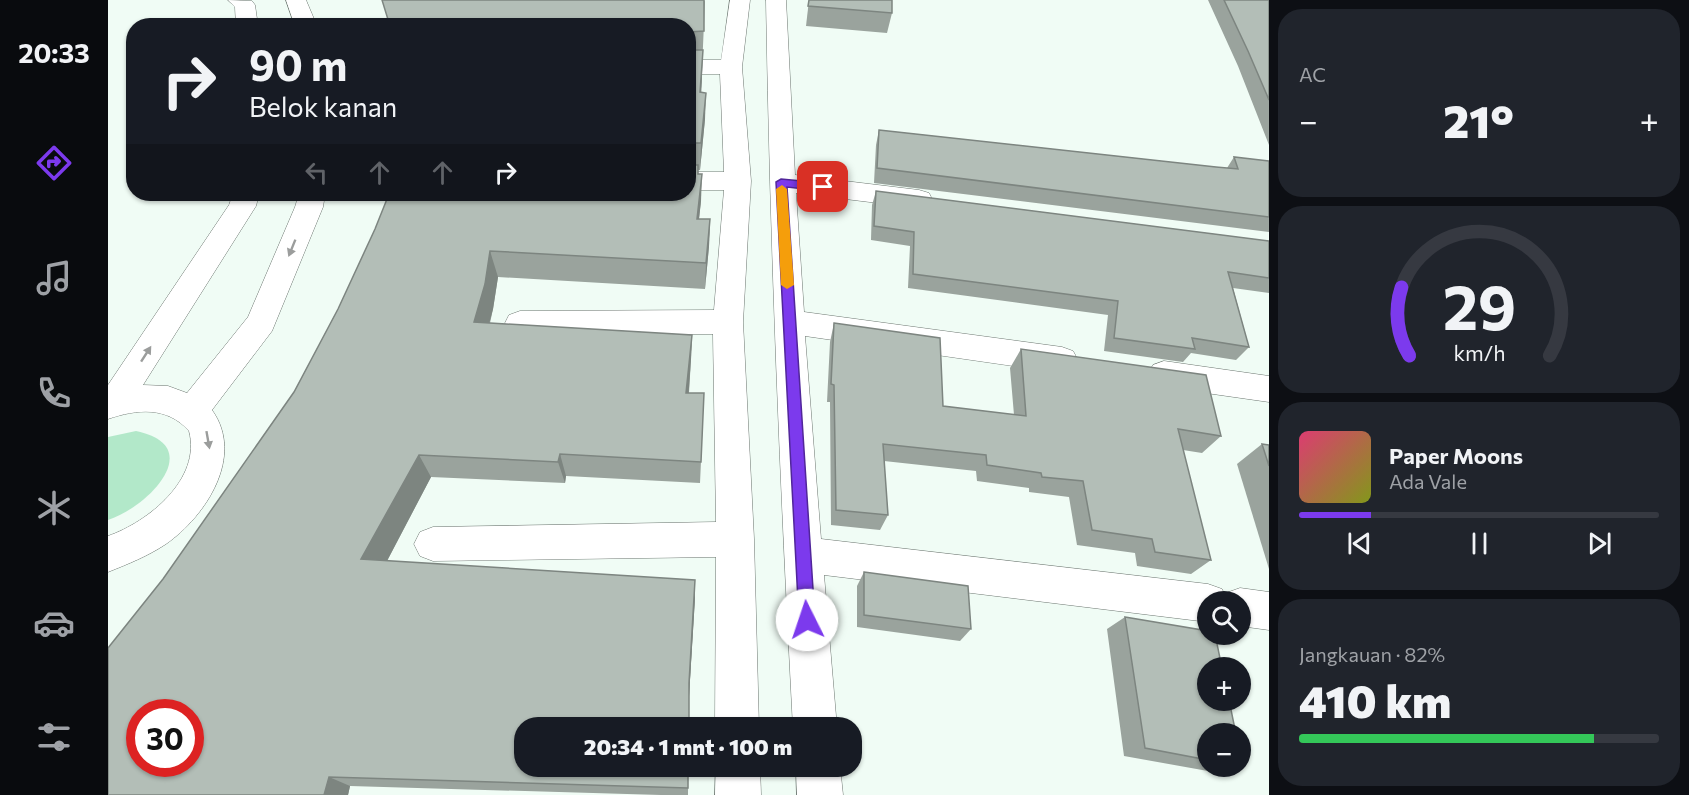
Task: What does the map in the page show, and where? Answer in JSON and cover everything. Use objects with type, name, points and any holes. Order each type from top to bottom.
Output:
[{"type":"street","points":[[238,0],[245,5],[246,18]]},
{"type":"street","points":[[296,0],[303,18]]},
{"type":"street","points":[[737,717],[735,538],[728,322],[738,181],[731,68],[741,0]]},
{"type":"street","points":[[776,0],[781,182],[802,555],[814,717]]},
{"type":"street","points":[[696,67],[731,68]]},
{"type":"street","points":[[696,181],[738,181]]},
{"type":"street","points":[[781,182],[939,201]]},
{"type":"street","points":[[111,404],[205,264],[244,201]]},
{"type":"street","points":[[192,411],[261,323],[310,201]]},
{"type":"street","points":[[520,323],[728,322]]},
{"type":"street","points":[[790,322],[1094,364]]},
{"type":"street","points":[[1140,371],[1269,388]]},
{"type":"street","points":[[108,554],[125,548],[159,528],[186,503],[203,476],[210,450],[206,428],[192,411],[171,400],[144,397],[111,404]]},
{"type":"street","points":[[433,544],[735,538]]},
{"type":"street","points":[[802,555],[1197,602]]},
{"type":"street","points":[[1251,609],[1269,611]]},
{"type":"street","points":[[738,777],[738,795]]},
{"type":"street","points":[[819,777],[820,795]]},
{"type":"green space","points":[[136,431],[157,439],[168,449],[169,462],[164,476],[153,490],[124,513],[108,520],[108,437]]},
{"type":"building","points":[[382,0],[704,0],[704,31],[696,32],[696,18],[388,18]]},
{"type":"building","points":[[809,0],[892,0],[892,13],[808,6]]},
{"type":"building","points":[[1224,0],[1269,0],[1269,100],[1248,51]]},
{"type":"building","points":[[696,50],[703,50],[700,92],[706,93],[701,143],[696,143]]},
{"type":"building","points":[[879,130],[1238,169],[1234,157],[1269,161],[1269,217],[877,168]]},
{"type":"building","points":[[696,165],[698,165],[698,174],[702,174],[697,219],[710,219],[706,263],[490,251],[485,284],[474,322],[692,335],[686,393],[704,393],[701,462],[560,454],[558,462],[419,455],[361,559],[695,580],[689,717],[514,717],[514,777],[688,777],[688,788],[329,777],[324,795],[108,795],[108,648],[163,579],[294,392],[338,309],[386,201],[696,201]]},
{"type":"building","points":[[876,191],[1269,241],[1269,278],[1228,272],[1249,347],[1192,338],[1195,349],[1114,338],[1118,301],[913,274],[914,232],[874,226]]},
{"type":"building","points":[[834,323],[940,338],[943,406],[1026,416],[1021,349],[1206,375],[1221,436],[1178,429],[1211,560],[1155,552],[1152,539],[1092,530],[1083,481],[1042,477],[1041,473],[987,465],[986,455],[883,444],[888,515],[836,510],[834,385],[831,384]]},
{"type":"building","points":[[1262,444],[1269,445],[1269,466]]},
{"type":"building","points":[[864,572],[968,586],[971,629],[864,615]]},
{"type":"building","points":[[1125,617],[1197,629],[1197,645],[1217,645],[1220,657],[1197,657],[1197,711],[1231,711],[1234,723],[1197,723],[1197,758],[1145,748]]},
{"type":"slow traffic","points":[[782,189],[787,285]]},
{"type":"route","points":[[807,620],[781,182],[823,187]]}]
